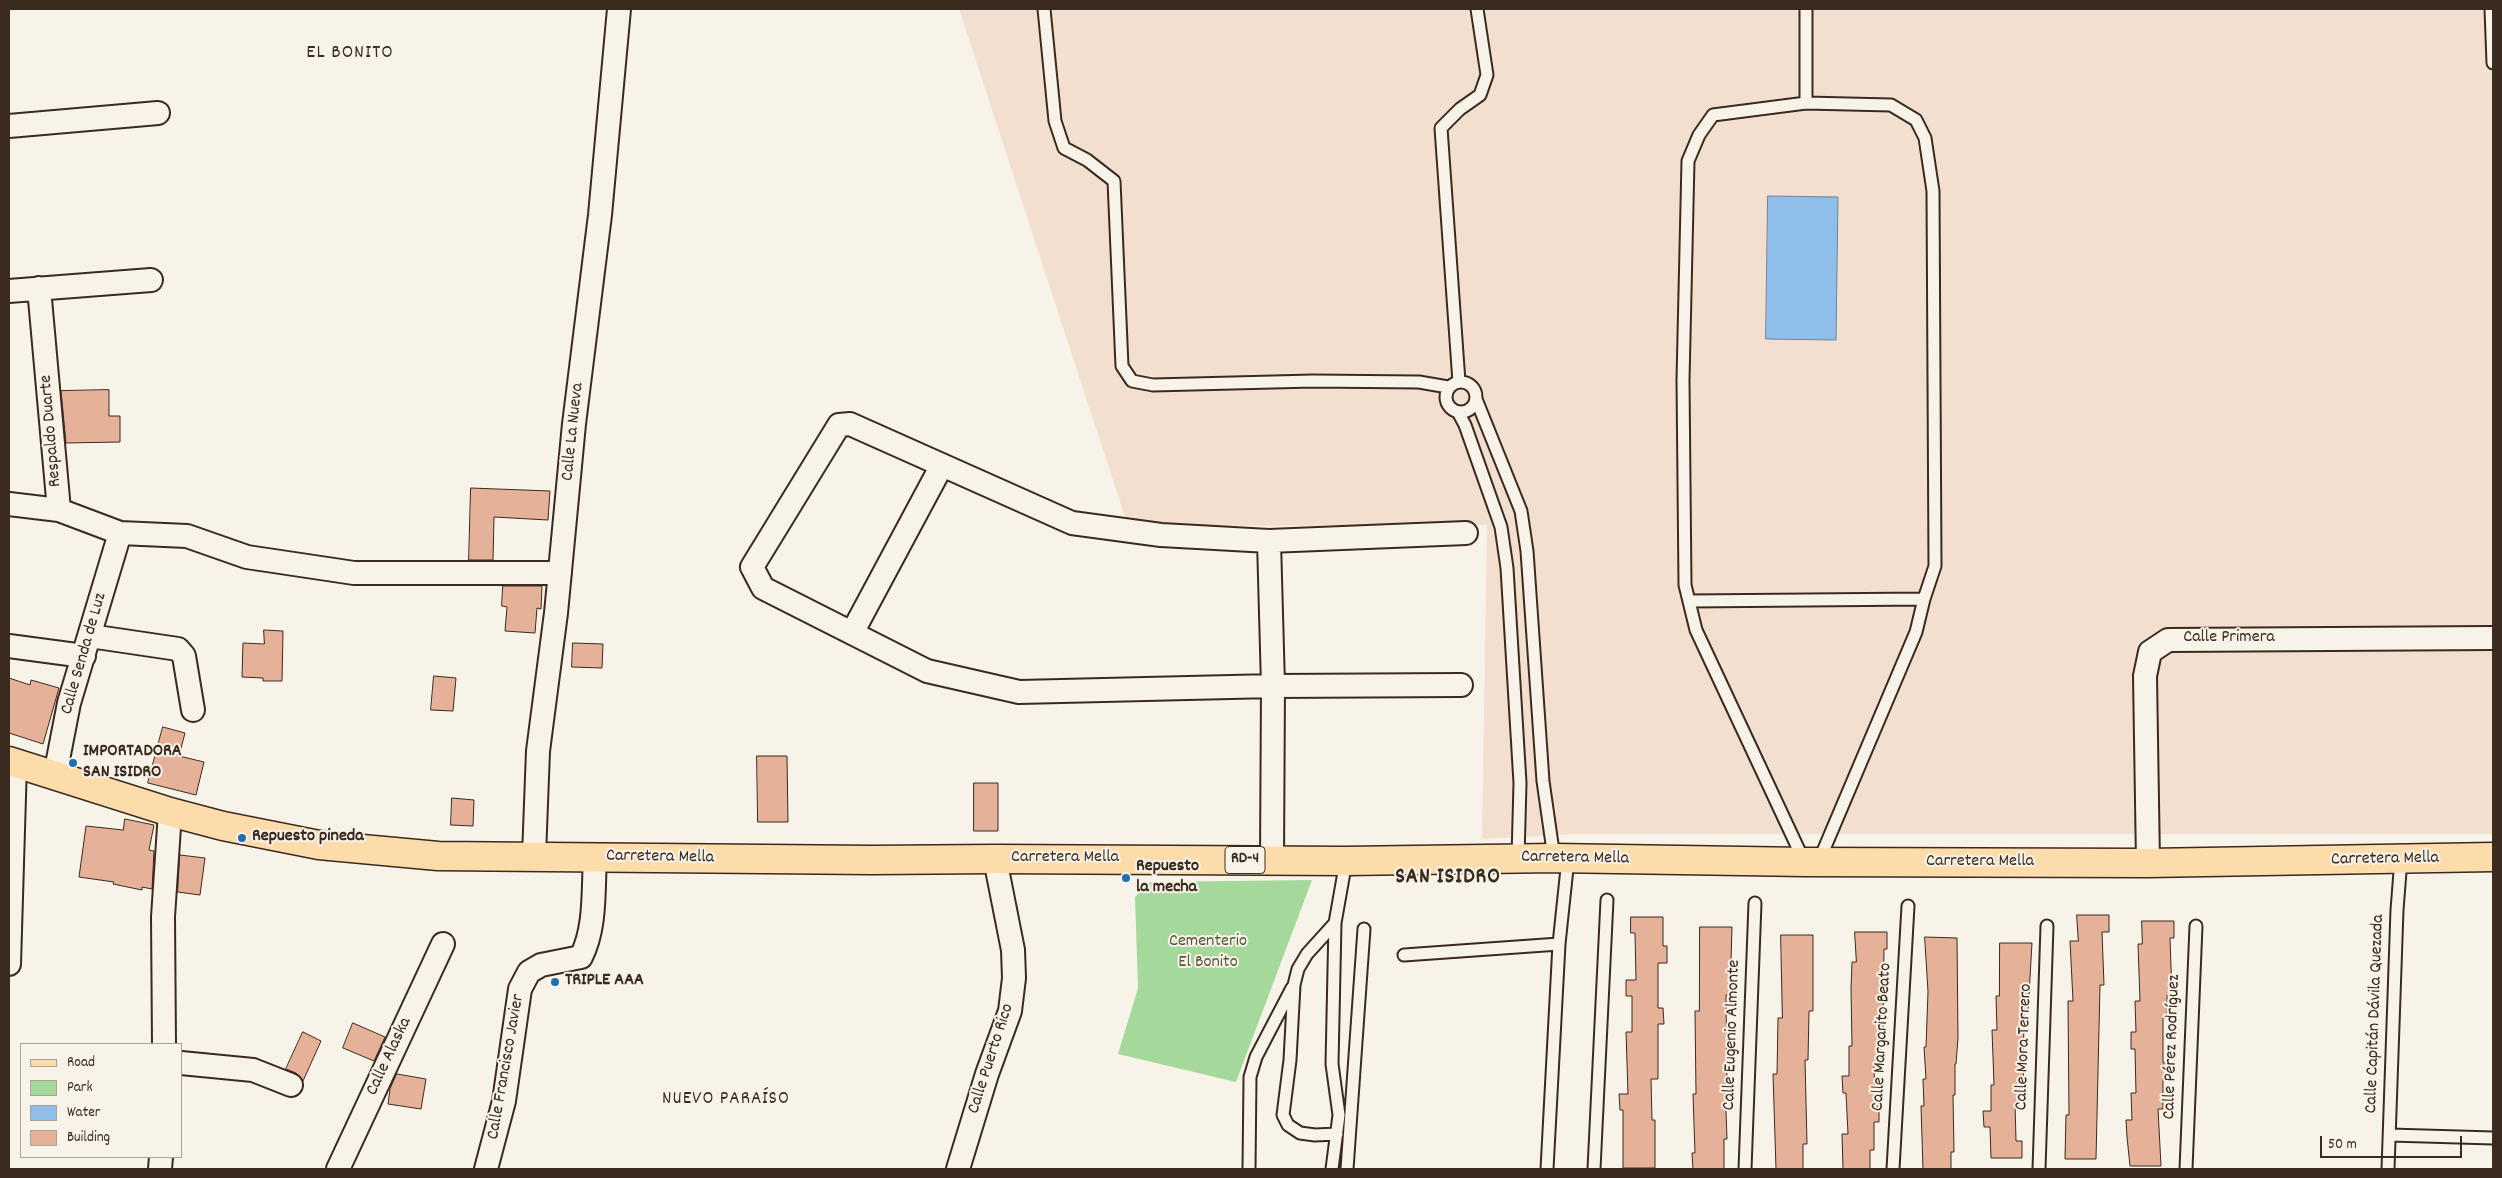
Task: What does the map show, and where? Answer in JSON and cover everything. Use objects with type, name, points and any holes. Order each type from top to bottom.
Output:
[{"type":"main road","name":"Carretera Mella","points":[[12,762],[170,812],[223,826],[319,845],[438,856],[863,860],[995,858],[1346,861],[1561,858],[1811,862],[2148,863],[2493,857]]},
{"type":"street","name":"Calle La Nueva","points":[[534,856],[538,751],[560,573],[574,424],[600,214],[619,9]]},
{"type":"street","points":[[9,126],[158,113]]},
{"type":"street","points":[[9,291],[151,280]]},
{"type":"street","name":"Respaldo Duarte","points":[[39,288],[59,510],[120,533],[187,536],[247,557],[354,573],[560,573]]},
{"type":"street","points":[[1461,685],[1273,686],[1019,692],[927,671],[764,588],[752,567],[840,425],[850,424],[1072,523],[1161,535],[1269,541],[1466,533]]},
{"type":"street","points":[[852,633],[942,465]]},
{"type":"street","points":[[9,504],[59,510]]},
{"type":"street","name":"Calle Senda de Luz","points":[[55,775],[69,703],[120,533]]},
{"type":"street","points":[[1269,541],[1273,686],[1272,860]]},
{"type":"street","name":"Calle Primera","points":[[2148,863],[2145,676],[2150,652],[2168,640],[2493,638]]},
{"type":"street","points":[[9,646],[178,649],[184,656],[193,710]]},
{"type":"street","points":[[9,964],[12,762]]},
{"type":"street","points":[[164,1043],[163,917],[170,812]]},
{"type":"street","name":"Calle Francisco Javier","points":[[486,1169],[504,1101],[520,989],[529,972],[541,965],[581,957],[587,945],[591,928],[595,858]]},
{"type":"street","name":"Calle Puerto Rico","points":[[958,1169],[987,1074],[1010,1011],[1014,978],[1013,950],[995,858]]},
{"type":"street","name":"Calle Alaska","points":[[338,1169],[443,944]]},
{"type":"street","points":[[182,1063],[253,1070],[291,1085]]},
{"type":"lane","points":[[1044,9],[1055,121],[1064,148],[1087,160],[1114,181],[1122,366],[1132,381],[1153,385],[1313,381],[1419,382],[1448,387],[1459,382],[1470,384],[1475,391],[1476,399],[1521,511],[1527,551],[1543,781],[1561,858],[1559,944],[1547,1169]]},
{"type":"lane","points":[[1459,382],[1441,128],[1460,109],[1480,95],[1487,75],[1478,9]]},
{"type":"lane","points":[[1806,9],[1806,103]]},
{"type":"lane","points":[[2491,9],[2493,63]]},
{"type":"lane","points":[[1806,103],[1891,105],[1916,120],[1925,138],[1933,192],[1935,566],[1924,598],[1916,632],[1811,862],[1696,630],[1685,585],[1683,380],[1688,161],[1699,135],[1713,115],[1806,103]]},
{"type":"lane","points":[[1448,387],[1445,394],[1446,402],[1451,409],[1458,412],[1466,411],[1473,406],[1476,399]]},
{"type":"lane","points":[[1458,412],[1465,425],[1501,527],[1507,568],[1520,783],[1518,858]]},
{"type":"lane","points":[[1689,601],[1924,598]]},
{"type":"lane","name":"Calle Capitán Dávila Quezada","points":[[2388,1169],[2397,910],[2401,860]]},
{"type":"lane","points":[[1332,1169],[1337,1134],[1338,1094],[1332,1064],[1335,923],[1346,861]]},
{"type":"lane","points":[[1594,1169],[1607,900]]},
{"type":"lane","name":"Calle Eugenio Almonte","points":[[1745,1169],[1756,903]]},
{"type":"lane","name":"Calle Margarito Beato","points":[[1893,1169],[1908,906]]},
{"type":"lane","points":[[1335,923],[1307,954],[1298,969],[1294,985],[1290,1060],[1283,1115],[1288,1124],[1300,1133],[1315,1135],[1337,1134]]},
{"type":"lane","name":"Calle Mora Terrero","points":[[2039,1169],[2047,926]]},
{"type":"lane","name":"Calle Pérez Rodríguez","points":[[2186,1169],[2196,926]]},
{"type":"lane","points":[[1347,1169],[1364,929]]},
{"type":"lane","points":[[1404,955],[1559,944]]},
{"type":"lane","points":[[1249,1169],[1250,1077],[1256,1057],[1294,985]]},
{"type":"lane","points":[[2390,1135],[2493,1138]]},
{"type":"shaded area","points":[[959,9],[2493,9],[2493,834],[1577,834],[1482,839],[1487,525],[1128,526]]},
{"type":"green space","name":"Cementerio El Bonito","points":[[1312,880],[1236,1082],[1118,1054],[1138,988],[1135,897],[1150,882]]},
{"type":"water","points":[[1768,196],[1838,197],[1836,340],[1766,339]]},
{"type":"building","points":[[109,390],[109,416],[120,416],[120,442],[66,443],[61,391]]},
{"type":"building","points":[[471,488],[550,491],[548,520],[494,517],[493,560],[469,560]]},
{"type":"building","points":[[503,586],[542,586],[541,609],[537,608],[535,633],[505,631],[507,607],[502,606]]},
{"type":"building","points":[[264,630],[283,631],[282,681],[263,681],[263,678],[242,677],[243,643],[264,644]]},
{"type":"building","points":[[573,643],[603,644],[602,668],[572,667]]},
{"type":"building","points":[[434,676],[456,678],[453,711],[431,710]]},
{"type":"building","points":[[9,678],[30,685],[31,680],[59,688],[43,744],[9,733]]},
{"type":"building","points":[[163,727],[185,733],[179,756],[204,762],[196,795],[148,783]]},
{"type":"building","points":[[757,756],[787,756],[788,822],[758,822]]},
{"type":"building","points":[[974,783],[998,783],[998,831],[974,831]]},
{"type":"building","points":[[452,798],[474,800],[473,826],[451,825]]},
{"type":"building","points":[[125,819],[154,825],[149,850],[154,851],[152,889],[142,887],[142,890],[113,884],[114,882],[79,877],[86,826],[123,830]]},
{"type":"building","points":[[180,855],[205,858],[200,895],[178,892]]},
{"type":"building","points":[[2077,915],[2109,915],[2109,932],[2102,932],[2104,985],[2100,985],[2096,1159],[2065,1159],[2066,1115],[2069,1115],[2068,1001],[2073,1001],[2070,941],[2078,941]]},
{"type":"building","points":[[1631,917],[1663,917],[1663,946],[1667,946],[1667,963],[1658,963],[1658,1008],[1663,1008],[1664,1024],[1658,1024],[1658,1079],[1651,1079],[1652,1120],[1655,1120],[1655,1168],[1623,1168],[1623,1110],[1620,1110],[1619,1094],[1628,1094],[1626,1032],[1632,1032],[1632,996],[1626,996],[1626,980],[1636,980],[1635,933],[1631,933]]},
{"type":"building","points":[[2142,921],[2174,921],[2174,938],[2170,938],[2172,995],[2167,995],[2167,1018],[2163,1018],[2163,1063],[2167,1063],[2167,1079],[2163,1079],[2163,1109],[2158,1109],[2161,1166],[2130,1166],[2127,1137],[2126,1120],[2132,1120],[2131,1093],[2136,1093],[2135,1049],[2131,1049],[2131,1032],[2136,1032],[2135,1001],[2140,1001],[2138,944],[2142,944]]},
{"type":"building","points":[[1700,927],[1732,927],[1730,995],[1726,995],[1727,1083],[1725,1083],[1727,1139],[1724,1139],[1724,1169],[1693,1169],[1692,1153],[1695,1153],[1693,1094],[1696,1094],[1695,1011],[1699,1011]]},
{"type":"building","points":[[1855,932],[1887,932],[1887,949],[1884,949],[1883,1032],[1880,1032],[1881,1063],[1874,1063],[1875,1106],[1879,1106],[1879,1122],[1874,1122],[1874,1150],[1870,1150],[1870,1169],[1843,1169],[1842,1134],[1848,1134],[1846,1093],[1843,1093],[1842,1076],[1849,1076],[1849,1046],[1852,1046],[1851,988],[1852,962],[1856,962]]},
{"type":"building","points":[[1781,935],[1813,935],[1813,1011],[1809,1011],[1808,1060],[1805,1060],[1807,1144],[1803,1144],[1803,1169],[1776,1169],[1773,1074],[1777,1074],[1778,1018],[1782,1018]]},
{"type":"building","points":[[1925,937],[1957,938],[1958,1038],[1955,1064],[1955,1095],[1953,1095],[1954,1152],[1951,1152],[1951,1169],[1923,1169],[1921,1106],[1924,1106],[1923,1079],[1926,1079],[1924,1047],[1926,1047],[1928,992]]},
{"type":"building","points":[[2000,943],[2032,943],[2028,1013],[2024,1013],[2023,1102],[2015,1102],[2016,1141],[2022,1141],[2022,1158],[1991,1158],[1990,1127],[1984,1127],[1983,1111],[1991,1111],[1991,1085],[1994,1085],[1992,1030],[1997,1030],[1996,996],[1999,996]]},
{"type":"building","points":[[353,1023],[385,1037],[374,1061],[343,1048]]},
{"type":"building","points":[[303,1032],[321,1041],[303,1081],[296,1073],[286,1069]]},
{"type":"building","points":[[397,1074],[426,1079],[421,1109],[388,1104],[390,1089]]},
{"type":"place","name":"IMPORTADORA SAN ISIDRO","points":[[73,763]]},
{"type":"place","name":"Repuesto pineda","points":[[242,838]]},
{"type":"place","name":"Repuesto la mecha","points":[[1126,878]]},
{"type":"place","name":"TRIPLE AAA","points":[[555,982]]},
{"type":"district","name":"EL BONITO","points":[[350,54]]},
{"type":"district","name":"SAN ISIDRO","points":[[1448,879]]},
{"type":"district","name":"NUEVO PARAÍSO","points":[[726,1100]]}]
